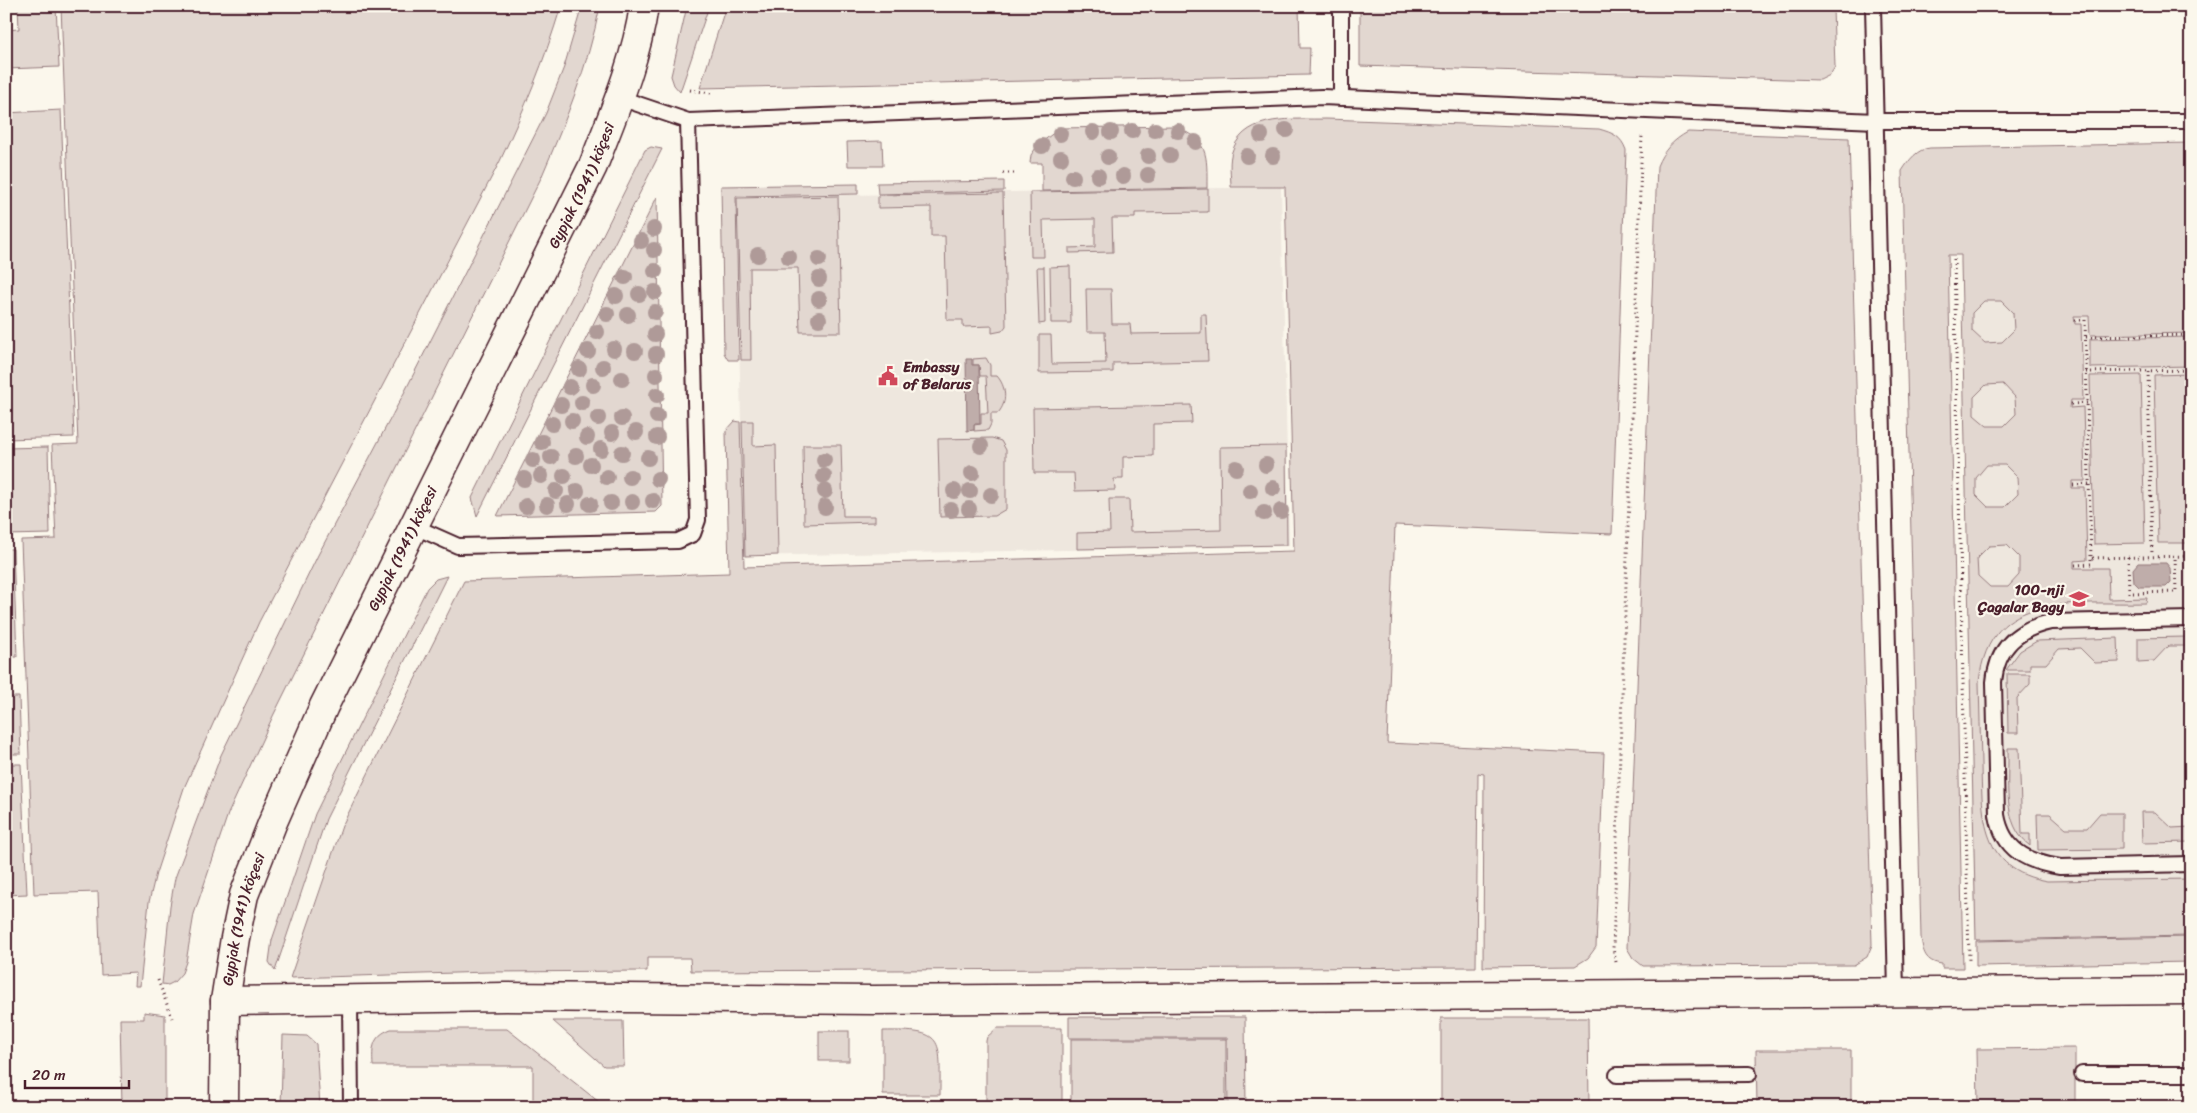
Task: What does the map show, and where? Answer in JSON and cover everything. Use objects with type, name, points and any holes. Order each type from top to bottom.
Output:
[{"type":"street","name":"Gypjak (1941) köçesi","points":[[224,1107],[226,1001],[235,938],[244,894],[272,824],[324,706],[593,166],[620,98],[640,30],[644,6]]},
{"type":"street","points":[[226,1001],[515,997],[882,1000],[2191,990]]},
{"type":"lane","points":[[1341,6],[1342,98]]},
{"type":"lane","points":[[1873,6],[1896,992]]},
{"type":"lane","points":[[620,98],[688,121],[1322,97],[1876,121],[2191,122]]},
{"type":"lane","points":[[413,526],[458,546],[678,541],[692,534],[698,520],[688,121]]},
{"type":"lane","points":[[2191,619],[2051,622],[2030,627],[2007,646],[1997,665],[1994,682],[1997,815],[2004,836],[2022,856],[2040,864],[2060,867],[2191,864]]},
{"type":"lane","points":[[350,999],[350,1107]]},
{"type":"lane","points":[[1618,1075],[1749,1074]]},
{"type":"lane","points":[[2082,1074],[2191,1074]]},
{"type":"path","points":[[1622,994],[1613,949],[1643,111]]},
{"type":"path","points":[[1003,173],[1014,173]]},
{"type":"path","points":[[1954,259],[1969,967]]},
{"type":"path","points":[[2075,565],[2091,564],[2085,320],[2076,320]]},
{"type":"path","points":[[2086,337],[2191,335]]},
{"type":"path","points":[[2086,372],[2191,370]]},
{"type":"path","points":[[2148,371],[2152,556]]},
{"type":"path","points":[[2072,404],[2087,404]]},
{"type":"path","points":[[2073,484],[2089,484]]},
{"type":"path","points":[[2128,557],[2129,593],[2176,592],[2176,556]]},
{"type":"path","points":[[2090,558],[2191,556]]},
{"type":"path","points":[[158,980],[172,1018]]},
{"type":"shaded area","points":[[18,6],[56,6],[59,67],[6,69],[6,30],[19,29]]},
{"type":"shaded area","points":[[61,6],[561,6],[534,85],[500,161],[259,622],[184,788],[156,873],[149,902],[140,986],[135,986],[136,973],[101,975],[98,892],[34,894],[21,540],[56,539],[52,445],[78,444]]},
{"type":"shaded area","points":[[582,6],[600,6],[582,72],[567,115],[541,178],[273,716],[228,814],[194,914],[186,962],[182,973],[174,982],[168,985],[162,984],[170,906],[175,878],[221,755],[318,555],[404,393],[546,113],[564,67]]},
{"type":"shaded area","points":[[687,6],[709,6],[680,92],[674,85],[671,76]]},
{"type":"shaded area","points":[[726,6],[1299,6],[1300,48],[1310,48],[1309,75],[700,88]]},
{"type":"shaded area","points":[[1360,6],[1797,6],[1798,9],[1833,9],[1835,67],[1830,75],[1820,80],[1360,66]]},
{"type":"shaded area","points":[[61,110],[74,437],[6,439],[6,113]]},
{"type":"shaded area","points":[[1287,119],[1599,129],[1616,136],[1622,141],[1626,150],[1612,534],[1395,525],[1387,743],[1604,753],[1596,947],[1588,958],[1575,966],[1483,967],[1484,774],[1478,773],[1476,967],[691,971],[690,958],[647,958],[647,971],[488,972],[290,978],[342,826],[464,581],[729,573],[726,431],[735,421],[740,422],[744,567],[1294,551],[1285,187],[1231,187],[1230,163],[1233,149],[1240,137],[1249,129],[1260,124]]},
{"type":"shaded area","points":[[1173,126],[1194,137],[1204,150],[1207,166],[1207,188],[1042,191],[1042,163],[1030,163],[1031,155],[1038,145],[1060,128]]},
{"type":"shaded area","points":[[1688,132],[1849,138],[1872,945],[1867,957],[1854,965],[1643,966],[1633,958],[1627,948],[1657,166],[1669,146]]},
{"type":"shaded area","points":[[882,141],[883,166],[848,166],[847,142]]},
{"type":"shaded area","points":[[2191,143],[2191,333],[2090,335],[2089,316],[2074,316],[2075,324],[2081,324],[2083,400],[2071,400],[2070,408],[2083,407],[2085,481],[2072,481],[2072,488],[2085,488],[2087,560],[2074,561],[2074,568],[2108,568],[2109,599],[2147,598],[2146,603],[2065,604],[2040,608],[2018,616],[1999,630],[1986,652],[1979,682],[1982,803],[1990,838],[1997,853],[2009,866],[2025,875],[2047,881],[2191,879],[2191,936],[1976,940],[1961,255],[1948,255],[1963,968],[1942,968],[1942,964],[1928,959],[1924,952],[1921,937],[1902,171],[1917,153],[1930,148]],"holes":[[[1984,301],[2001,301],[2013,313],[2014,330],[2002,342],[1985,343],[1972,331],[1972,313]],[[2003,384],[2015,397],[2016,414],[2004,426],[1987,426],[1974,415],[1974,397],[1986,385]],[[1987,465],[2005,465],[2017,477],[2018,494],[2005,507],[1988,507],[1976,495],[1976,478]],[[2007,545],[2019,557],[2019,575],[2008,587],[1990,587],[1978,576],[1977,558],[1989,546]]]},
{"type":"shaded area","points":[[651,147],[662,149],[477,516],[472,498],[645,150]]},
{"type":"shaded area","points":[[1004,181],[1004,191],[878,194],[877,183]]},
{"type":"shaded area","points":[[858,184],[858,194],[736,196],[739,360],[728,360],[724,353],[721,186]]},
{"type":"shaded area","points":[[1281,187],[1289,546],[744,556],[736,197]]},
{"type":"shaded area","points":[[1208,189],[1208,212],[1135,213],[1135,218],[1112,218],[1113,252],[1069,253],[1069,248],[1095,247],[1095,219],[1043,220],[1044,257],[1031,257],[1030,192]]},
{"type":"shaded area","points":[[1003,193],[1006,326],[1002,331],[992,333],[992,326],[963,327],[963,320],[947,320],[945,236],[931,236],[931,207],[878,208],[878,195]]},
{"type":"shaded area","points":[[838,196],[841,332],[800,332],[798,268],[750,268],[751,360],[741,360],[737,198]]},
{"type":"shaded area","points":[[657,197],[662,506],[656,512],[497,516]]},
{"type":"shaded area","name":"100-nji Çagalar Bagy","points":[[2191,258],[2191,936],[1975,940],[1961,262]]},
{"type":"shaded area","points":[[1070,266],[1071,323],[1051,323],[1050,267]]},
{"type":"shaded area","points":[[1037,267],[1044,267],[1045,323],[1039,324]]},
{"type":"shaded area","points":[[1086,289],[1111,289],[1112,324],[1130,324],[1131,334],[1201,333],[1201,314],[1206,314],[1208,361],[1113,363],[1113,372],[1039,373],[1039,335],[1051,335],[1052,364],[1106,363],[1105,332],[1087,332]]},
{"type":"shaded area","points":[[2191,337],[2191,366],[2090,368],[2090,339]]},
{"type":"shaded area","points":[[986,358],[990,365],[990,376],[997,376],[1005,394],[1001,409],[998,413],[991,413],[991,424],[988,430],[974,431],[974,425],[981,424],[981,413],[988,413],[986,376],[980,376],[979,365],[973,365],[973,359]]},
{"type":"shaded area","points":[[966,359],[972,359],[972,365],[979,365],[980,424],[974,424],[974,430],[967,431]]},
{"type":"shaded area","points":[[2191,374],[2191,543],[2158,543],[2154,375]]},
{"type":"shaded area","points":[[2141,375],[2145,543],[2094,544],[2090,376]]},
{"type":"shaded area","points":[[1191,405],[1192,423],[1153,424],[1153,456],[1123,457],[1123,479],[1114,479],[1115,490],[1075,491],[1074,473],[1034,473],[1033,408]]},
{"type":"shaded area","points":[[742,421],[753,421],[753,446],[776,445],[778,555],[745,556]]},
{"type":"shaded area","points":[[992,438],[1001,441],[1006,450],[1006,509],[994,516],[940,517],[938,439]]},
{"type":"shaded area","points":[[803,445],[841,445],[843,516],[875,516],[875,522],[804,524]]},
{"type":"shaded area","points":[[1286,446],[1287,545],[1077,549],[1077,533],[1110,532],[1109,499],[1129,499],[1130,532],[1221,530],[1220,447]]},
{"type":"shaded area","points":[[48,447],[50,534],[6,535],[6,448]]},
{"type":"shaded area","points":[[6,549],[13,549],[17,657],[6,657]]},
{"type":"shaded area","points":[[2138,563],[2166,563],[2170,568],[2171,582],[2166,587],[2139,587],[2134,582],[2133,569]]},
{"type":"shaded area","points":[[447,576],[326,819],[275,971],[269,962],[272,940],[315,814],[427,588],[436,579]]},
{"type":"shaded area","points":[[2186,637],[2186,646],[2168,646],[2154,661],[2138,662],[2138,638]]},
{"type":"shaded area","points":[[2118,638],[2119,662],[2095,663],[2080,648],[2059,649],[2046,664],[2030,664],[2030,670],[2006,670],[2020,651],[2037,641]]},
{"type":"shaded area","points":[[2007,674],[2030,674],[2030,684],[2017,698],[2018,733],[2008,733]]},
{"type":"shaded area","points":[[6,697],[19,697],[21,754],[6,754]]},
{"type":"shaded area","points":[[2008,748],[2019,748],[2022,834],[2030,834],[2030,846],[2014,826],[2008,801]]},
{"type":"shaded area","points":[[6,764],[21,764],[27,894],[6,895]]},
{"type":"shaded area","points":[[2141,812],[2155,812],[2172,828],[2190,827],[2191,842],[2142,843]]},
{"type":"shaded area","points":[[2100,813],[2122,813],[2122,849],[2038,850],[2037,814],[2050,814],[2066,828],[2087,828]]},
{"type":"shaded area","points":[[2191,937],[2191,962],[1976,966],[1976,941]]},
{"type":"shaded area","points":[[144,1012],[165,1015],[165,1107],[122,1107],[120,1019],[144,1019]]},
{"type":"shaded area","points":[[1069,1017],[1245,1017],[1246,1107],[1228,1107],[1227,1038],[1069,1038]]},
{"type":"shaded area","points":[[1441,1018],[1588,1018],[1589,1107],[1441,1107]]},
{"type":"shaded area","points":[[553,1021],[623,1021],[624,1066],[604,1066]]},
{"type":"shaded area","points":[[997,1028],[1062,1028],[1062,1107],[986,1107],[986,1041],[987,1037]]},
{"type":"shaded area","points":[[391,1029],[507,1029],[599,1102],[533,1103],[533,1066],[373,1066],[374,1043],[380,1035]]},
{"type":"shaded area","points":[[819,1031],[849,1031],[849,1061],[819,1061]]},
{"type":"shaded area","points":[[883,1031],[918,1032],[935,1041],[940,1060],[940,1095],[883,1095]]},
{"type":"shaded area","points":[[283,1035],[307,1036],[316,1044],[320,1107],[281,1107]]},
{"type":"shaded area","points":[[1071,1039],[1226,1039],[1226,1107],[1071,1107]]},
{"type":"shaded area","points":[[2075,1048],[2075,1107],[1978,1107],[1977,1049]]},
{"type":"shaded area","points":[[1756,1050],[1851,1050],[1851,1107],[1757,1107]]},
{"type":"shaded area","points":[[712,1101],[812,1101],[812,1107],[712,1107]]},
{"type":"place","name":"Embassy of Belarus","points":[[888,376]]},
{"type":"place","name":"100-nji Çagalar Bagy","points":[[2079,599]]}]
